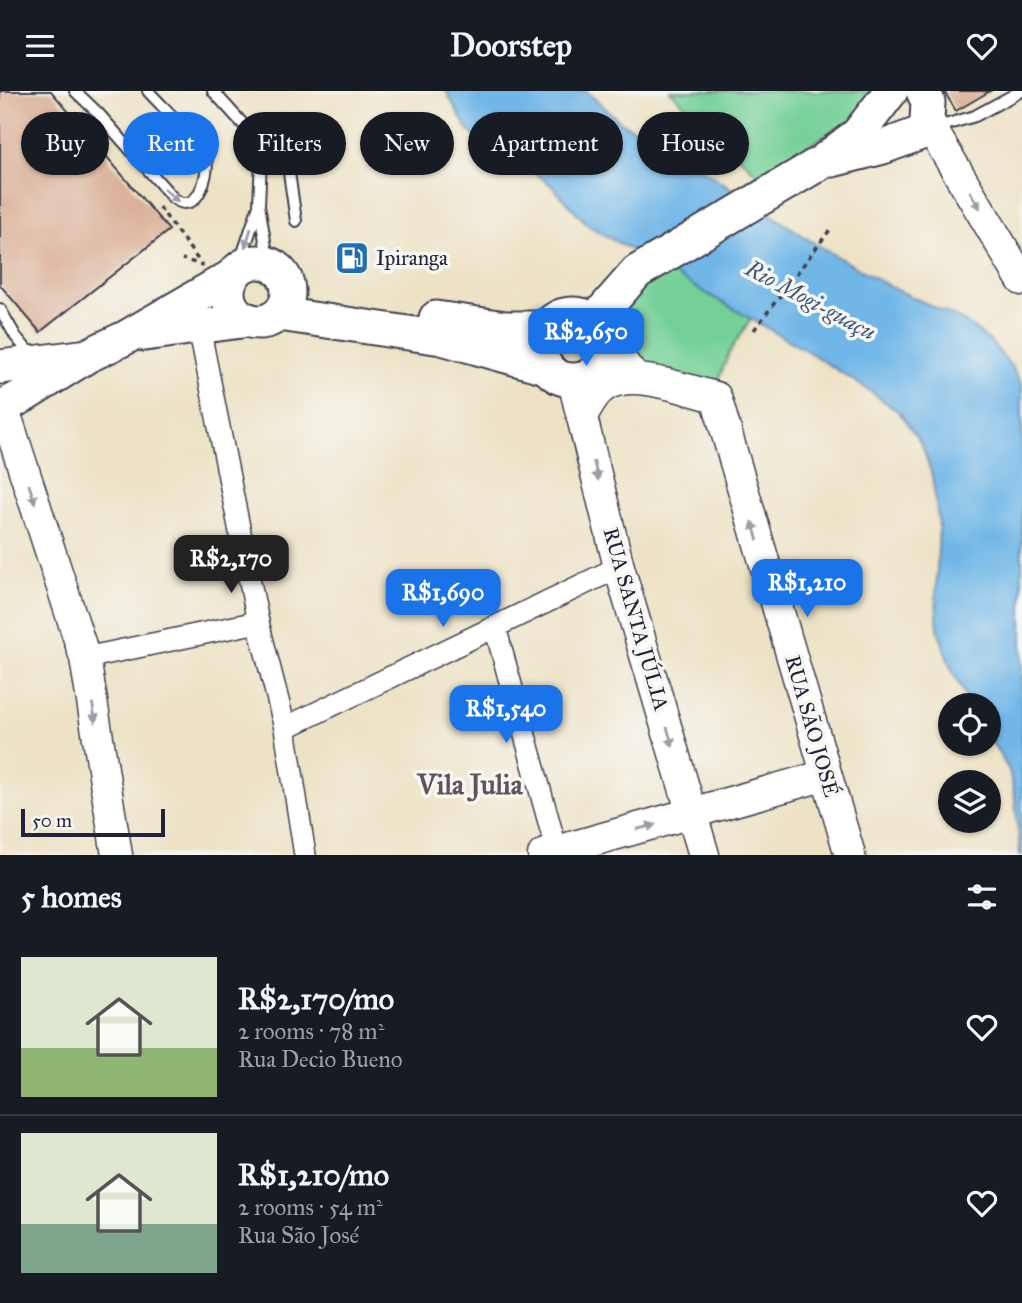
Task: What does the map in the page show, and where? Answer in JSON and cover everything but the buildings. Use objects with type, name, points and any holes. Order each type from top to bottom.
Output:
[{"type":"main road","points":[[600,331],[637,272],[807,170],[858,134],[891,91]]},
{"type":"main road","points":[[807,170],[883,147],[927,114],[911,106],[902,91]]},
{"type":"main road","points":[[1,406],[25,395],[87,356],[125,338],[252,263],[269,265],[284,277],[272,311]]},
{"type":"main road","points":[[235,273],[230,283],[230,301],[241,316],[272,311],[506,328],[545,328]]},
{"type":"main road","points":[[125,338],[199,327],[272,311],[442,338],[559,374],[584,379],[602,364],[606,353],[600,331],[584,316],[563,315],[553,320],[541,337],[539,348],[559,374]]},
{"type":"main road","points":[[0,367],[87,356]]},
{"type":"street","points":[[927,114],[1022,280]]},
{"type":"street","points":[[199,327],[258,622],[285,728],[305,855]]},
{"type":"street","points":[[582,416],[592,398],[605,386],[634,377],[600,331]]},
{"type":"street","name":"RUA SANTA JÚLIA","points":[[559,374],[582,416],[619,567],[704,855]]},
{"type":"street","name":"RUA SÃO JOSÉ","points":[[634,377],[716,397],[850,855]]},
{"type":"street","points":[[1,406],[85,658],[117,855]]},
{"type":"street","points":[[285,728],[619,567]]},
{"type":"street","points":[[85,658],[258,622]]},
{"type":"street","points":[[495,627],[553,854],[826,775]]},
{"type":"lane","points":[[75,91],[98,113],[173,198],[180,203],[188,203],[197,197],[208,169],[205,158],[148,91]]},
{"type":"lane","points":[[213,91],[233,113]]},
{"type":"lane","points":[[927,114],[975,116],[1021,91]]},
{"type":"lane","points":[[260,175],[259,205],[269,265]]},
{"type":"lane","points":[[289,175],[296,221]]},
{"type":"lane","points":[[235,273],[259,205]]},
{"type":"lane","points":[[0,309],[16,337],[37,361]]},
{"type":"path","points":[[152,199],[202,265],[182,258]]},
{"type":"path","points":[[754,330],[832,227]]},
{"type":"green space","points":[[670,91],[872,91],[867,112],[757,174],[749,166],[749,112],[692,112]]},
{"type":"green space","points":[[659,265],[751,318],[729,353],[714,392],[637,372],[618,348],[607,319]]},
{"type":"water","points":[[446,91],[586,91],[610,112],[468,112],[467,129]]},
{"type":"water","name":"Rio Mogi-guaçu","points":[[623,124],[637,131],[637,175],[711,175],[817,245],[893,288],[964,321],[990,341],[1011,366],[1022,385],[1022,855],[1009,770],[1001,756],[1001,693],[964,693],[950,666],[938,629],[936,595],[939,526],[932,475],[922,445],[899,412],[807,351],[589,226],[551,185],[537,175],[623,175]]},
{"type":"place","name":"Ipiranga","points":[[352,258]]},
{"type":"district","name":"Vila Julia","points":[[470,784]]}]
